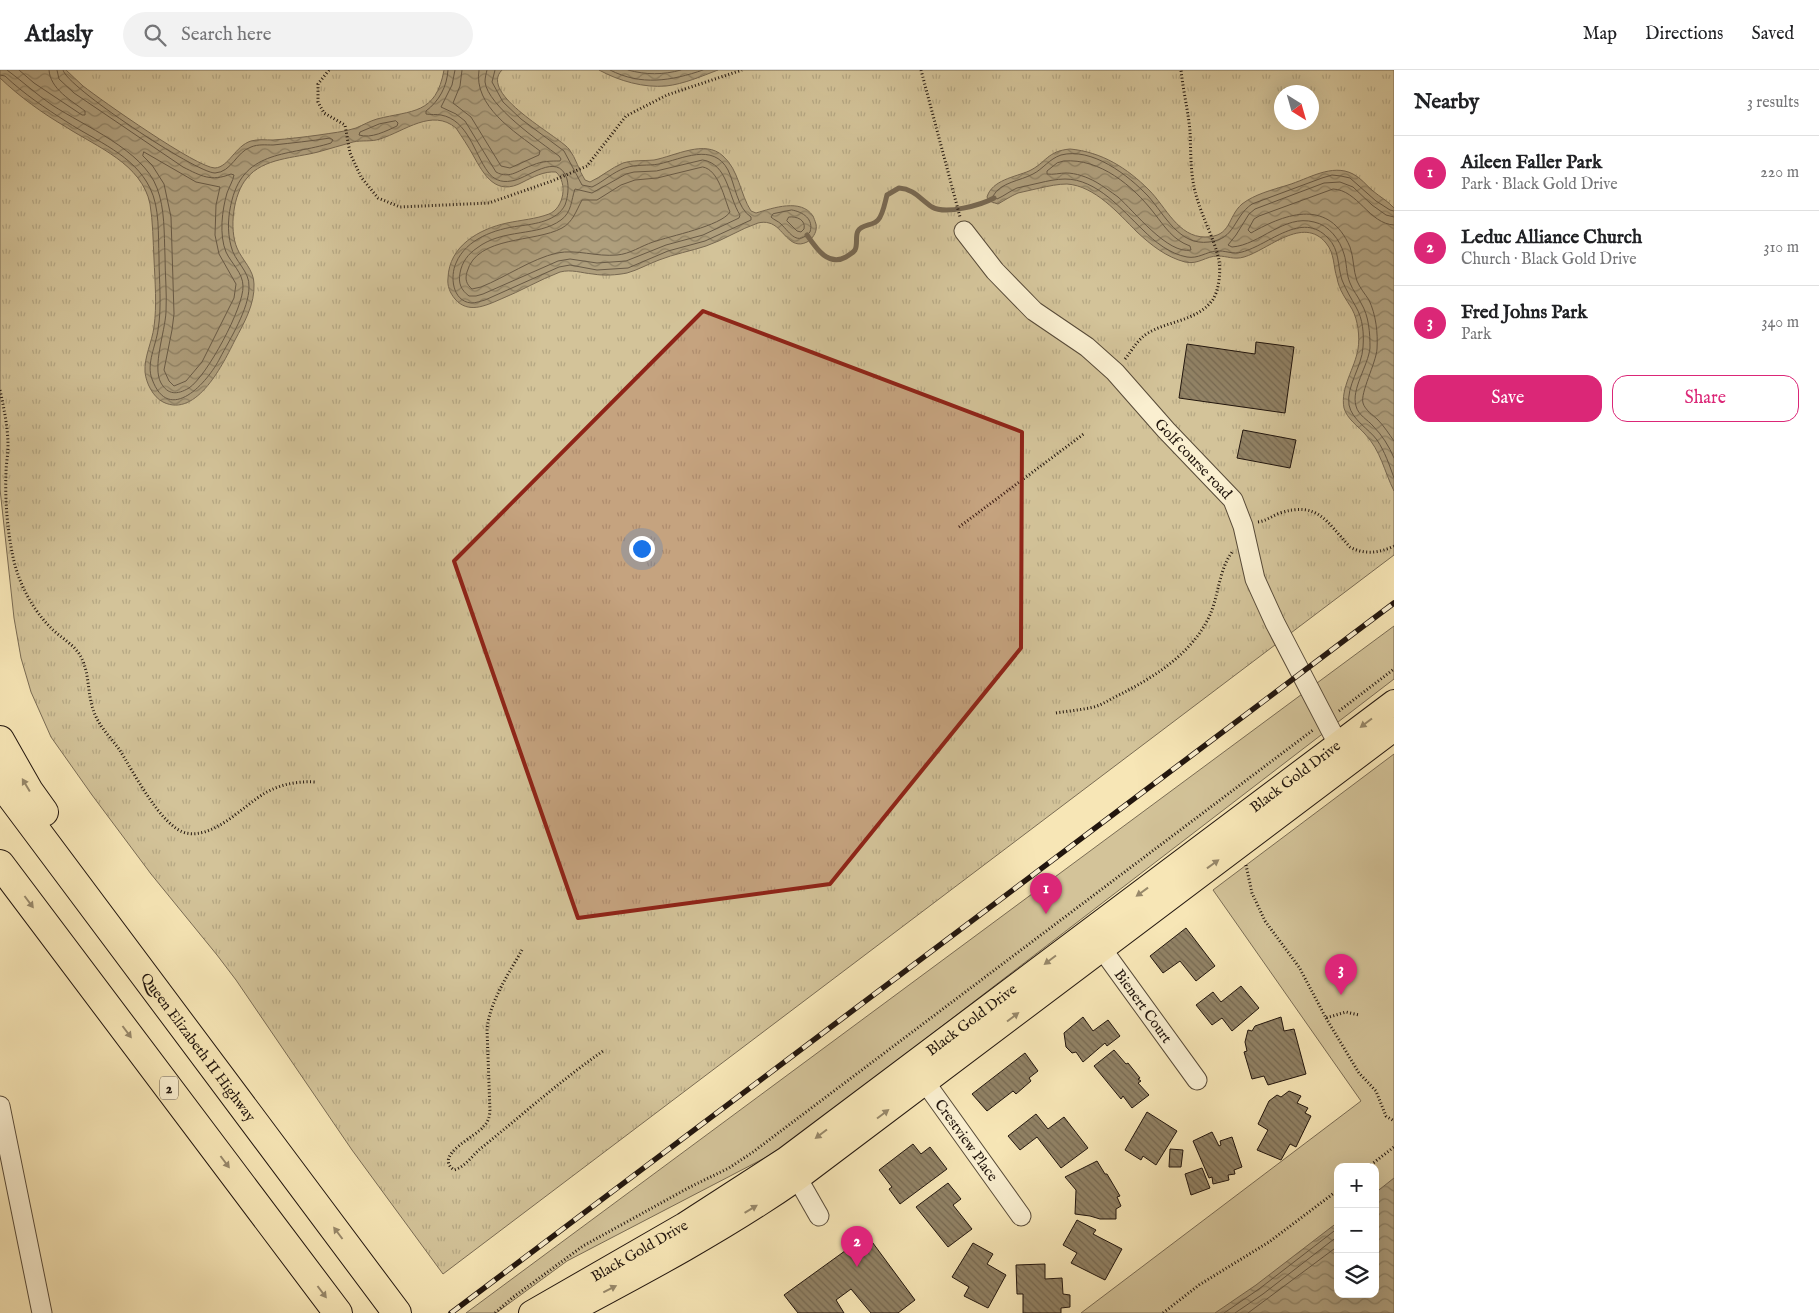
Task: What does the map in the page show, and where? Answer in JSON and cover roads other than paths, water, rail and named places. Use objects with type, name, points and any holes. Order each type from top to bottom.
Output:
[{"type":"highway","points":[[0,740],[29,791],[91,880],[145,974]]},
{"type":"highway","name":"Queen Elizabeth II Highway","points":[[0,782],[397,1313]]},
{"type":"highway","name":"2","points":[[0,864],[338,1313]]},
{"type":"main road","name":"Black Gold Drive","points":[[531,1313],[578,1305],[684,1225],[792,1169],[918,1073],[1089,931],[1394,702]]},
{"type":"main road","name":"Black Gold Drive","points":[[918,1073],[1103,950],[1156,907],[1394,729]]},
{"type":"street","name":"Golf course road","points":[[962,225],[995,272],[1034,311],[1086,348],[1115,372],[1178,443],[1233,500],[1240,514],[1255,579],[1338,744]]},
{"type":"street","name":"Bienert Court","points":[[1089,931],[1197,1080]]},
{"type":"street","name":"Crestview Place","points":[[918,1073],[1021,1216]]},
{"type":"street","points":[[0,1106],[42,1313]]},
{"type":"street","points":[[792,1169],[819,1216]]},
{"type":"water","points":[[0,70],[66,70],[83,86],[109,105],[170,146],[205,165],[215,168],[224,164],[241,147],[251,141],[290,139],[342,131],[356,128],[377,119],[421,108],[429,103],[435,95],[444,70],[502,70],[497,80],[509,102],[569,149],[585,180],[590,182],[623,163],[654,160],[690,150],[708,149],[716,151],[723,156],[733,168],[751,211],[756,213],[786,206],[801,207],[808,210],[813,216],[816,230],[811,239],[801,244],[791,241],[774,225],[762,222],[713,244],[665,258],[627,273],[597,275],[564,271],[489,304],[471,307],[460,304],[453,297],[449,289],[448,278],[454,257],[467,241],[486,230],[507,223],[544,216],[554,211],[563,195],[562,182],[556,172],[547,172],[514,186],[505,187],[498,185],[492,182],[482,170],[456,128],[447,122],[438,120],[418,123],[377,140],[353,142],[280,160],[254,171],[247,178],[238,193],[233,231],[237,248],[250,270],[254,284],[253,299],[242,327],[208,386],[187,403],[175,405],[163,402],[156,397],[148,385],[145,372],[154,327],[156,302],[152,218],[145,190],[138,178],[117,158],[48,116],[15,92],[0,78]]},
{"type":"water","points":[[599,70],[718,70],[679,84],[649,86],[632,83]]},
{"type":"water","points":[[1070,149],[1103,157],[1123,168],[1149,190],[1180,227],[1196,236],[1205,237],[1220,234],[1225,230],[1237,209],[1252,198],[1328,171],[1337,170],[1353,174],[1394,208],[1394,491],[1375,447],[1345,412],[1344,393],[1358,349],[1358,329],[1354,313],[1339,286],[1332,256],[1326,243],[1317,235],[1307,232],[1296,233],[1244,257],[1213,256],[1190,263],[1171,257],[1159,250],[1142,237],[1114,209],[1096,195],[1077,186],[1067,184],[1054,185],[1018,193],[998,204],[989,201],[987,197],[990,191],[999,183],[1029,171],[1056,152]]},
{"type":"water","points":[[1394,1178],[1394,1313],[1215,1313],[1256,1285],[1334,1225],[1334,1298],[1379,1298],[1379,1190]]},
{"type":"waterway","points":[[807,235],[823,255],[834,260],[840,259],[854,251],[858,231],[880,218],[887,195],[899,188],[913,192],[932,207],[946,210],[963,208],[994,198]]},
{"type":"railway","points":[[451,1313],[1394,603]]},
{"type":"place","name":"Aileen Faller Park","points":[[1046,914]]},
{"type":"place","name":"Fred Johns Park","points":[[1341,995]]},
{"type":"place","name":"Leduc Alliance Church","points":[[857,1267]]}]
